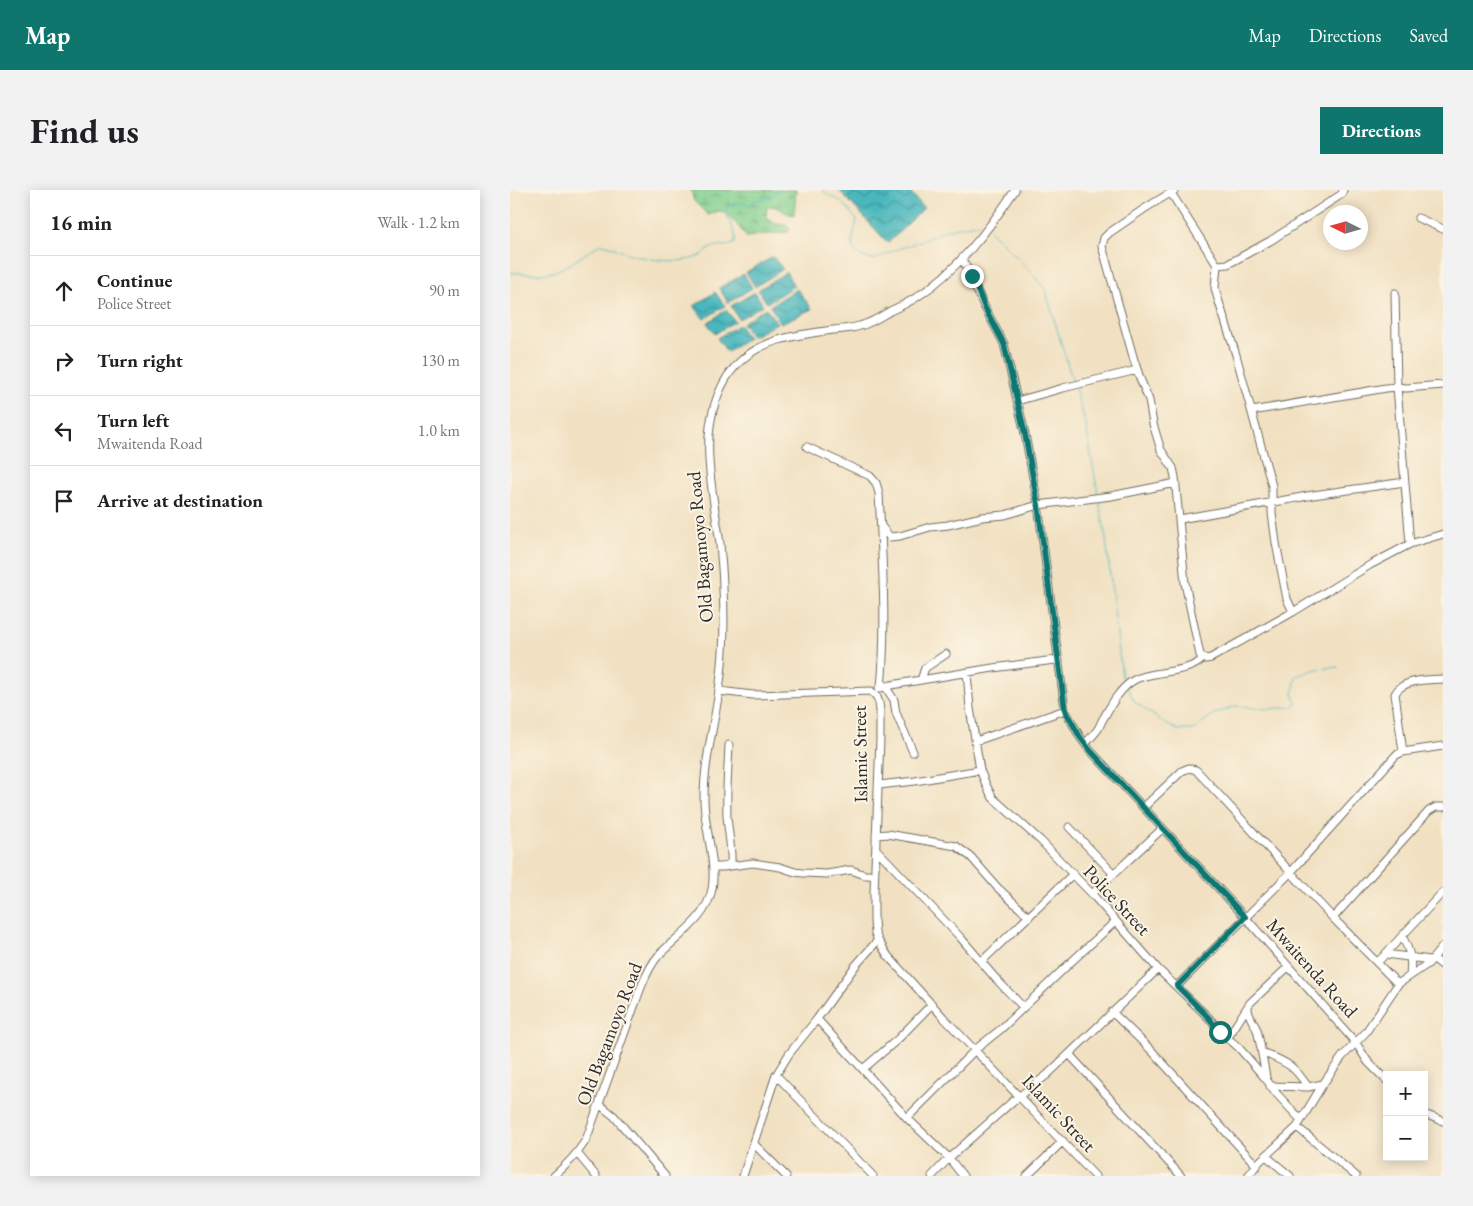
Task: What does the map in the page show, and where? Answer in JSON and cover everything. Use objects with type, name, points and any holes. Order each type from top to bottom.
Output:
[{"type":"street","name":"Old Bagamoyo Road","points":[[554,1176],[565,1167],[586,1140],[648,972],[659,955],[696,922],[712,893],[713,867],[704,805],[704,786],[706,758],[719,691],[723,654],[723,590],[720,544],[710,483],[708,442],[714,405],[728,377],[745,356],[769,342],[867,324],[917,297],[962,258],[997,217],[1015,190]]},
{"type":"street","points":[[1217,265],[1228,264],[1270,240],[1342,194],[1343,190]]},
{"type":"street","points":[[1203,658],[1200,654],[1189,603],[1173,468],[1161,450],[1153,424],[1149,400],[1137,370],[1103,249],[1104,238],[1109,233],[1173,191],[1217,265],[1216,288],[1218,300],[1252,411],[1272,486],[1272,513],[1276,543],[1283,584],[1293,612]]},
{"type":"street","points":[[1418,218],[1443,229]]},
{"type":"street","name":"Mwaitenda Road","points":[[962,258],[1004,344],[1025,434],[1038,505],[1065,710],[1085,744],[1245,917],[1356,1042],[1368,1062],[1383,1077]]},
{"type":"street","points":[[1395,293],[1397,387],[1410,544]]},
{"type":"street","points":[[1017,401],[1137,370]]},
{"type":"street","points":[[1252,411],[1377,389],[1443,385]]},
{"type":"street","points":[[807,447],[870,476],[876,483],[879,493],[883,687],[894,700],[896,713],[913,752]]},
{"type":"street","points":[[1180,519],[1312,495],[1405,482]]},
{"type":"street","points":[[880,526],[890,537],[900,536],[930,527],[982,517],[1005,515],[1038,505],[1111,496],[1176,484]]},
{"type":"street","points":[[1085,744],[1098,730],[1124,687],[1133,681],[1147,675],[1181,669],[1203,658],[1211,658],[1293,612],[1370,565],[1410,544],[1443,534]]},
{"type":"street","points":[[921,680],[925,668],[946,654]]},
{"type":"street","points":[[871,691],[921,680],[1009,666],[1059,661]]},
{"type":"street","name":"Police Street","points":[[967,674],[970,708],[980,770],[993,798],[1041,840],[1158,969],[1208,1017],[1227,1039],[1239,1048],[1301,1120]]},
{"type":"street","points":[[1403,752],[1395,694],[1397,689],[1409,682],[1443,678]]},
{"type":"street","name":"Islamic Street","points":[[719,691],[762,695],[871,691],[879,703],[880,711],[874,875],[874,920],[878,940],[888,956],[932,1004],[1095,1176]]},
{"type":"street","points":[[976,741],[1065,710]]},
{"type":"street","points":[[723,867],[731,862],[732,857],[727,809],[729,745]]},
{"type":"street","points":[[1177,986],[1290,872],[1396,755],[1403,752],[1443,746]]},
{"type":"street","points":[[1144,808],[1182,770],[1193,768],[1333,918],[1398,984]]},
{"type":"street","points":[[878,785],[980,770]]},
{"type":"street","points":[[1333,918],[1429,811],[1443,807]]},
{"type":"street","points":[[1069,826],[1113,873]]},
{"type":"street","points":[[1092,894],[1162,828]]},
{"type":"street","points":[[876,835],[888,834],[956,846],[971,858],[997,887],[1029,917]]},
{"type":"street","points":[[876,850],[960,937],[1023,1008]]},
{"type":"street","points":[[713,867],[753,863],[803,873],[827,874],[851,870],[874,875]]},
{"type":"street","points":[[981,962],[1072,875]]},
{"type":"street","points":[[1377,963],[1443,892]]},
{"type":"street","points":[[907,1118],[976,1049],[1001,1029],[1116,921]]},
{"type":"street","points":[[1402,936],[1411,957],[1410,976]]},
{"type":"street","points":[[743,1176],[776,1075],[789,1054],[856,965],[878,940]]},
{"type":"street","points":[[1248,1176],[1296,1127],[1342,1057],[1366,1032],[1398,984],[1432,959],[1443,946]]},
{"type":"street","points":[[1386,954],[1432,959],[1443,966]]},
{"type":"street","points":[[1227,1039],[1250,1003],[1288,966]]},
{"type":"street","points":[[932,1176],[948,1158],[1047,1075],[1158,969]]},
{"type":"street","points":[[863,1069],[932,1004]]},
{"type":"street","points":[[1248,1008],[1248,1014],[1256,1027],[1268,1082],[1308,1087],[1323,1084]]},
{"type":"street","points":[[1112,1012],[1151,1050],[1257,1166]]},
{"type":"street","points":[[817,1019],[907,1118],[948,1158],[963,1176]]},
{"type":"street","points":[[1262,1052],[1292,1066],[1308,1087]]},
{"type":"street","points":[[1069,1054],[1181,1176]]},
{"type":"street","points":[[776,1075],[873,1176]]},
{"type":"street","points":[[599,1104],[614,1116],[665,1176]]},
{"type":"street","points":[[1428,1115],[1443,1121]]},
{"type":"street","points":[[1296,1127],[1356,1176]]},
{"type":"street","points":[[1027,1176],[1063,1142]]},
{"type":"street","points":[[754,1144],[786,1176]]},
{"type":"street","points":[[577,1153],[596,1176]]},
{"type":"street","points":[[1266,1156],[1290,1176]]},
{"type":"green space","points":[[691,190],[796,190],[794,215],[775,207],[767,207],[767,219],[780,225],[787,225],[790,228],[788,232],[746,237],[727,214],[719,211],[708,215],[694,201]]},
{"type":"water","points":[[839,190],[909,190],[924,208],[888,243]]},
{"type":"water","points":[[773,257],[783,269],[755,287],[746,272]]},
{"type":"water","points":[[786,272],[794,286],[767,303],[758,290]]},
{"type":"water","points":[[744,274],[752,288],[728,303],[719,288]]},
{"type":"water","points":[[797,289],[812,309],[781,323],[770,306]]},
{"type":"water","points":[[715,292],[725,306],[704,319],[694,306]]},
{"type":"water","points":[[755,292],[763,305],[739,319],[731,306]]},
{"type":"water","points":[[766,308],[777,323],[752,337],[742,323]]},
{"type":"water","points":[[726,310],[735,321],[715,334],[707,323]]},
{"type":"water","points":[[739,325],[748,338],[727,352],[717,338]]},
{"type":"waterway","points":[[510,273],[550,273],[565,267],[601,244],[637,256],[658,260],[680,261],[698,257],[711,248],[728,246],[735,243],[735,234],[726,208],[738,203],[751,205],[754,201],[769,198],[780,190]]},
{"type":"waterway","points":[[823,190],[843,203],[857,220],[852,242],[853,248],[865,258],[876,259],[949,229],[982,223],[986,227]]},
{"type":"waterway","points":[[989,230],[1023,263],[1045,289],[1073,382]]},
{"type":"waterway","points":[[1075,388],[1085,421],[1098,494]]},
{"type":"waterway","points":[[1099,500],[1106,539],[1122,678],[1126,684]]},
{"type":"waterway","points":[[1127,687],[1135,702],[1164,723],[1178,730],[1193,730],[1212,715],[1236,706],[1266,709],[1294,707],[1296,702],[1293,694],[1296,676],[1317,669],[1338,667]]},
{"type":"route","points":[[972,276],[978,294],[1004,344],[1025,434],[1038,505],[1065,710],[1089,749],[1245,917],[1177,986],[1220,1032]]}]
